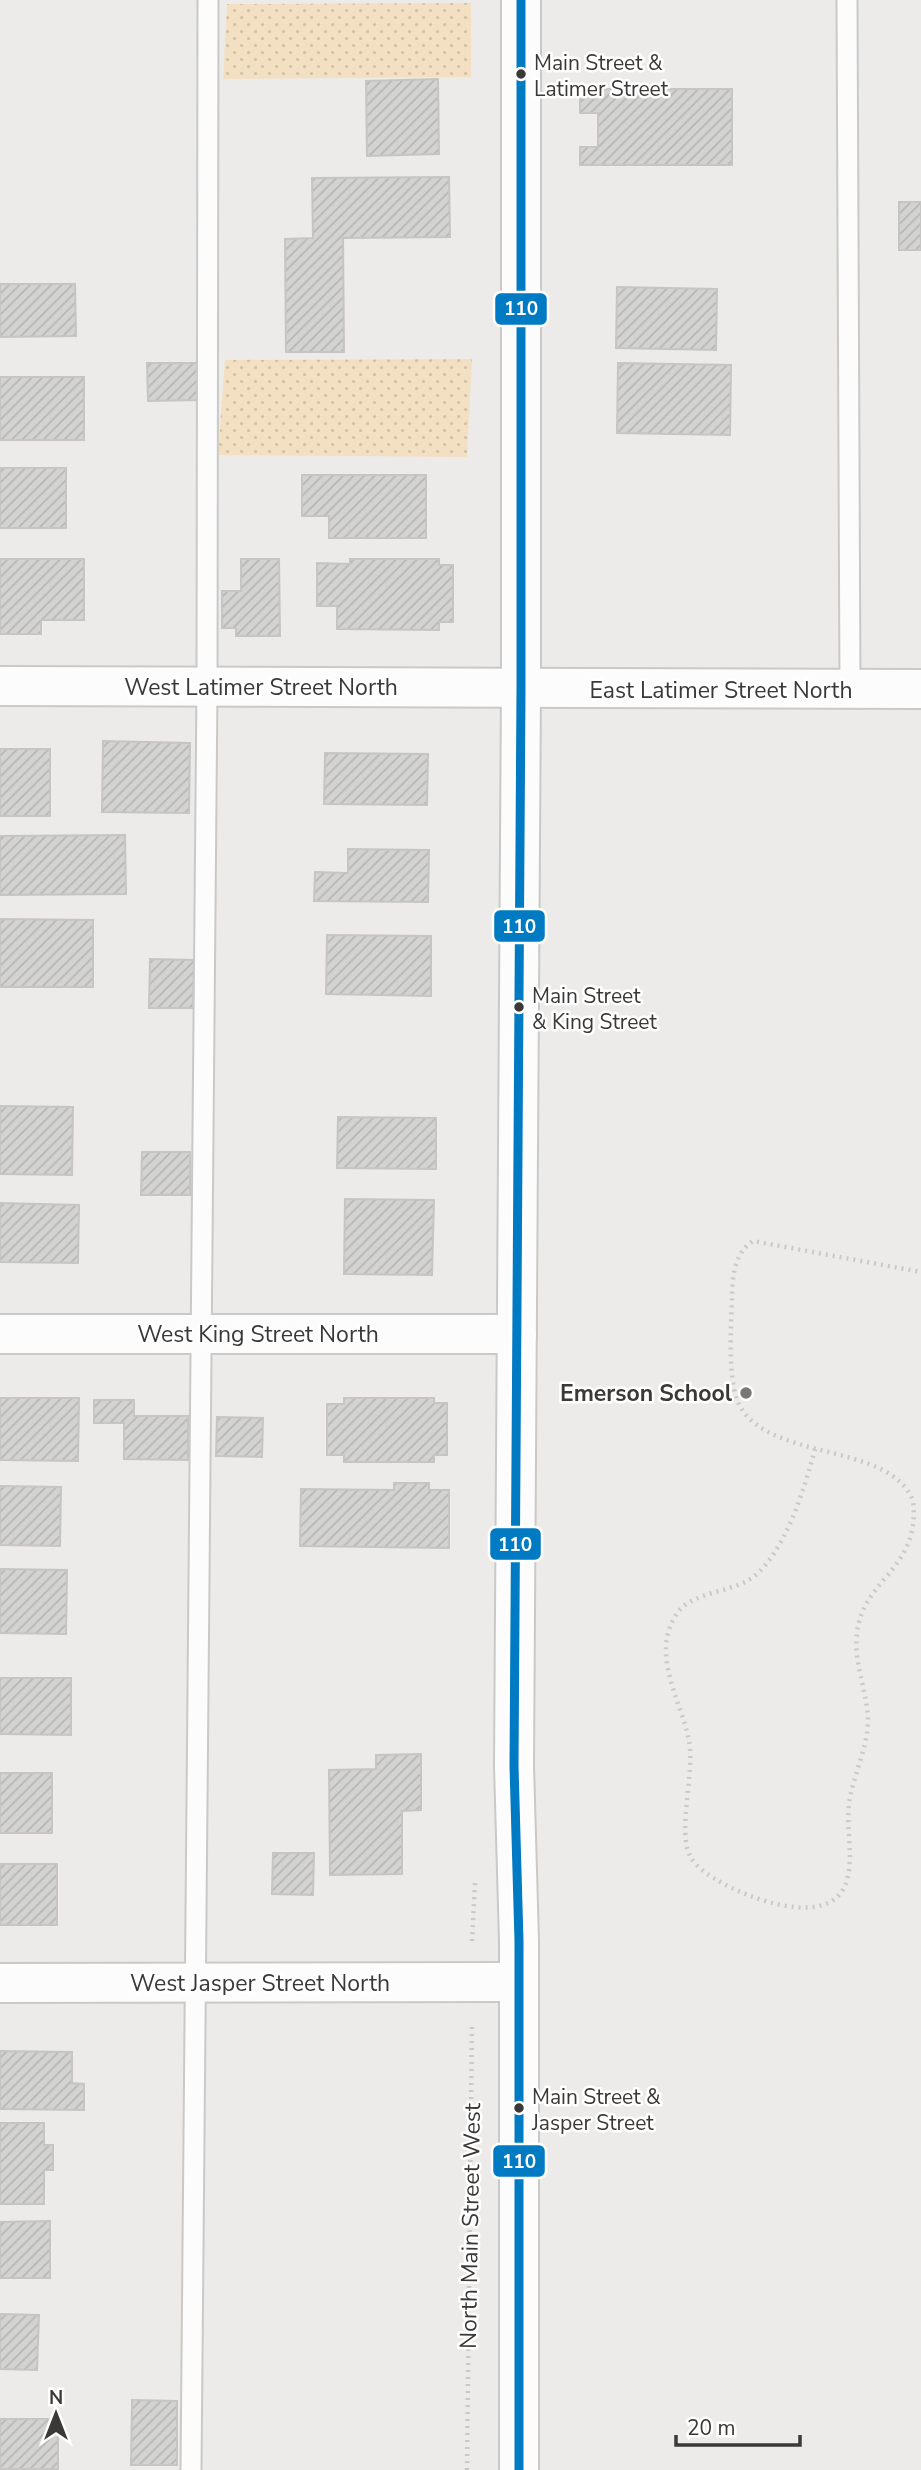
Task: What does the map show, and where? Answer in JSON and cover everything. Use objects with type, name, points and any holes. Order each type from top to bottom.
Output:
[{"type":"street","points":[[519,2470],[519,1982],[514,1766],[521,689],[521,0]]},
{"type":"street","name":"West Latimer Street North","points":[[0,686],[521,689]]},
{"type":"street","name":"East Latimer Street North","points":[[521,689],[921,690]]},
{"type":"street","name":"West King Street North","points":[[0,1334],[517,1334]]},
{"type":"street","name":"West Jasper Street North","points":[[0,1983],[519,1982]]},
{"type":"lane","points":[[191,2470],[193,1984],[207,687],[208,0]]},
{"type":"lane","points":[[847,0],[850,690]]},
{"type":"path","points":[[915,1545],[917,1522],[913,1499],[885,1472],[860,1461],[771,1433],[750,1420],[738,1404],[733,1388],[732,1295],[735,1266],[743,1247],[753,1241],[921,1272]]},
{"type":"path","points":[[816,1449],[806,1483],[778,1545],[764,1567],[747,1581],[688,1603],[676,1614],[667,1636],[673,1693],[689,1742],[686,1839],[690,1857],[714,1879],[771,1903],[791,1907],[818,1907],[841,1893],[849,1871],[848,1815],[851,1789],[867,1734],[857,1629],[872,1600],[904,1567]]},
{"type":"path","name":"North Main Street West","points":[[467,2470],[472,1982]]},
{"type":"shaded area","points":[[471,3],[471,77],[223,79],[227,4]]},
{"type":"shaded area","points":[[472,359],[467,457],[218,455],[225,360]]},
{"type":"building","points":[[438,79],[439,154],[367,156],[366,81]]},
{"type":"building","points":[[580,89],[732,89],[732,165],[580,165],[580,147],[598,147],[598,113],[580,113]]},
{"type":"building","points":[[449,177],[450,237],[343,238],[344,352],[286,352],[285,239],[313,238],[312,178]]},
{"type":"building","points":[[899,202],[921,202],[921,250],[899,250]]},
{"type":"building","points":[[0,284],[75,284],[76,336],[0,337]]},
{"type":"building","points":[[617,287],[717,289],[716,350],[616,348]]},
{"type":"building","points":[[147,363],[197,363],[197,400],[148,401]]},
{"type":"building","points":[[618,363],[731,365],[730,435],[617,433]]},
{"type":"building","points":[[0,377],[84,377],[84,440],[0,440]]},
{"type":"building","points":[[0,468],[66,468],[66,528],[0,528]]},
{"type":"building","points":[[302,475],[426,475],[426,538],[329,538],[329,516],[302,516]]},
{"type":"building","points":[[0,559],[84,559],[84,620],[41,620],[41,634],[0,634]]},
{"type":"building","points":[[241,559],[279,559],[280,636],[236,636],[236,628],[222,628],[222,591],[241,591]]},
{"type":"building","points":[[350,559],[439,559],[439,565],[453,565],[453,622],[439,622],[439,630],[337,629],[337,606],[317,606],[317,563],[350,564]]},
{"type":"building","points":[[103,741],[190,743],[189,813],[102,812]]},
{"type":"building","points":[[0,749],[50,749],[50,816],[0,816]]},
{"type":"building","points":[[325,753],[428,754],[427,805],[324,804]]},
{"type":"building","points":[[125,835],[126,894],[0,895],[0,836]]},
{"type":"building","points":[[348,849],[429,850],[428,902],[314,901],[315,872],[348,873]]},
{"type":"building","points":[[0,919],[93,920],[93,987],[0,987]]},
{"type":"building","points":[[327,935],[431,936],[431,996],[326,994]]},
{"type":"building","points":[[150,959],[194,960],[193,1008],[149,1008]]},
{"type":"building","points":[[0,1106],[73,1107],[72,1175],[0,1174]]},
{"type":"building","points":[[338,1117],[436,1118],[436,1169],[337,1168]]},
{"type":"building","points":[[142,1152],[190,1152],[190,1195],[141,1195]]},
{"type":"building","points":[[345,1199],[434,1200],[432,1275],[344,1274]]},
{"type":"building","points":[[0,1203],[79,1205],[78,1263],[0,1262]]},
{"type":"building","points":[[0,1398],[79,1398],[78,1461],[0,1460]]},
{"type":"building","points":[[344,1398],[434,1398],[434,1403],[447,1403],[447,1455],[434,1455],[434,1462],[344,1462],[344,1455],[327,1455],[327,1404],[344,1404]]},
{"type":"building","points":[[94,1400],[134,1400],[134,1416],[188,1416],[188,1460],[124,1459],[124,1423],[94,1423]]},
{"type":"building","points":[[217,1417],[263,1418],[262,1457],[216,1456]]},
{"type":"building","points":[[394,1483],[429,1483],[429,1490],[449,1490],[449,1548],[300,1546],[301,1489],[394,1490]]},
{"type":"building","points":[[0,1486],[61,1487],[60,1546],[0,1545]]},
{"type":"building","points":[[0,1569],[67,1570],[66,1634],[0,1633]]},
{"type":"building","points":[[0,1678],[71,1678],[71,1735],[0,1734]]},
{"type":"building","points":[[421,1754],[421,1810],[402,1811],[402,1874],[330,1875],[329,1770],[376,1769],[376,1755]]},
{"type":"building","points":[[0,1773],[52,1773],[52,1833],[0,1833]]},
{"type":"building","points":[[273,1853],[314,1853],[313,1895],[272,1894]]},
{"type":"building","points":[[0,1864],[57,1864],[57,1925],[0,1925]]},
{"type":"building","points":[[0,2051],[72,2052],[72,2083],[84,2084],[84,2110],[0,2109]]},
{"type":"building","points":[[0,2123],[44,2123],[44,2145],[53,2145],[53,2170],[44,2170],[44,2204],[0,2204]]},
{"type":"building","points":[[50,2221],[50,2278],[0,2278],[0,2222]]},
{"type":"building","points":[[0,2314],[39,2315],[37,2370],[0,2369]]},
{"type":"building","points":[[132,2400],[177,2401],[177,2465],[131,2465]]},
{"type":"building","points":[[0,2419],[58,2419],[58,2469],[0,2469]]},
{"type":"transit line","name":"110","points":[[519,2470],[519,1941],[514,1766],[521,689],[521,0]]},
{"type":"place","name":"Main Street & Latimer Street","points":[[521,74]]},
{"type":"place","name":"Main Street & King Street","points":[[519,1007]]},
{"type":"place","name":"Emerson School","points":[[746,1393]]},
{"type":"place","name":"Main Street & Jasper Street","points":[[519,2108]]}]
